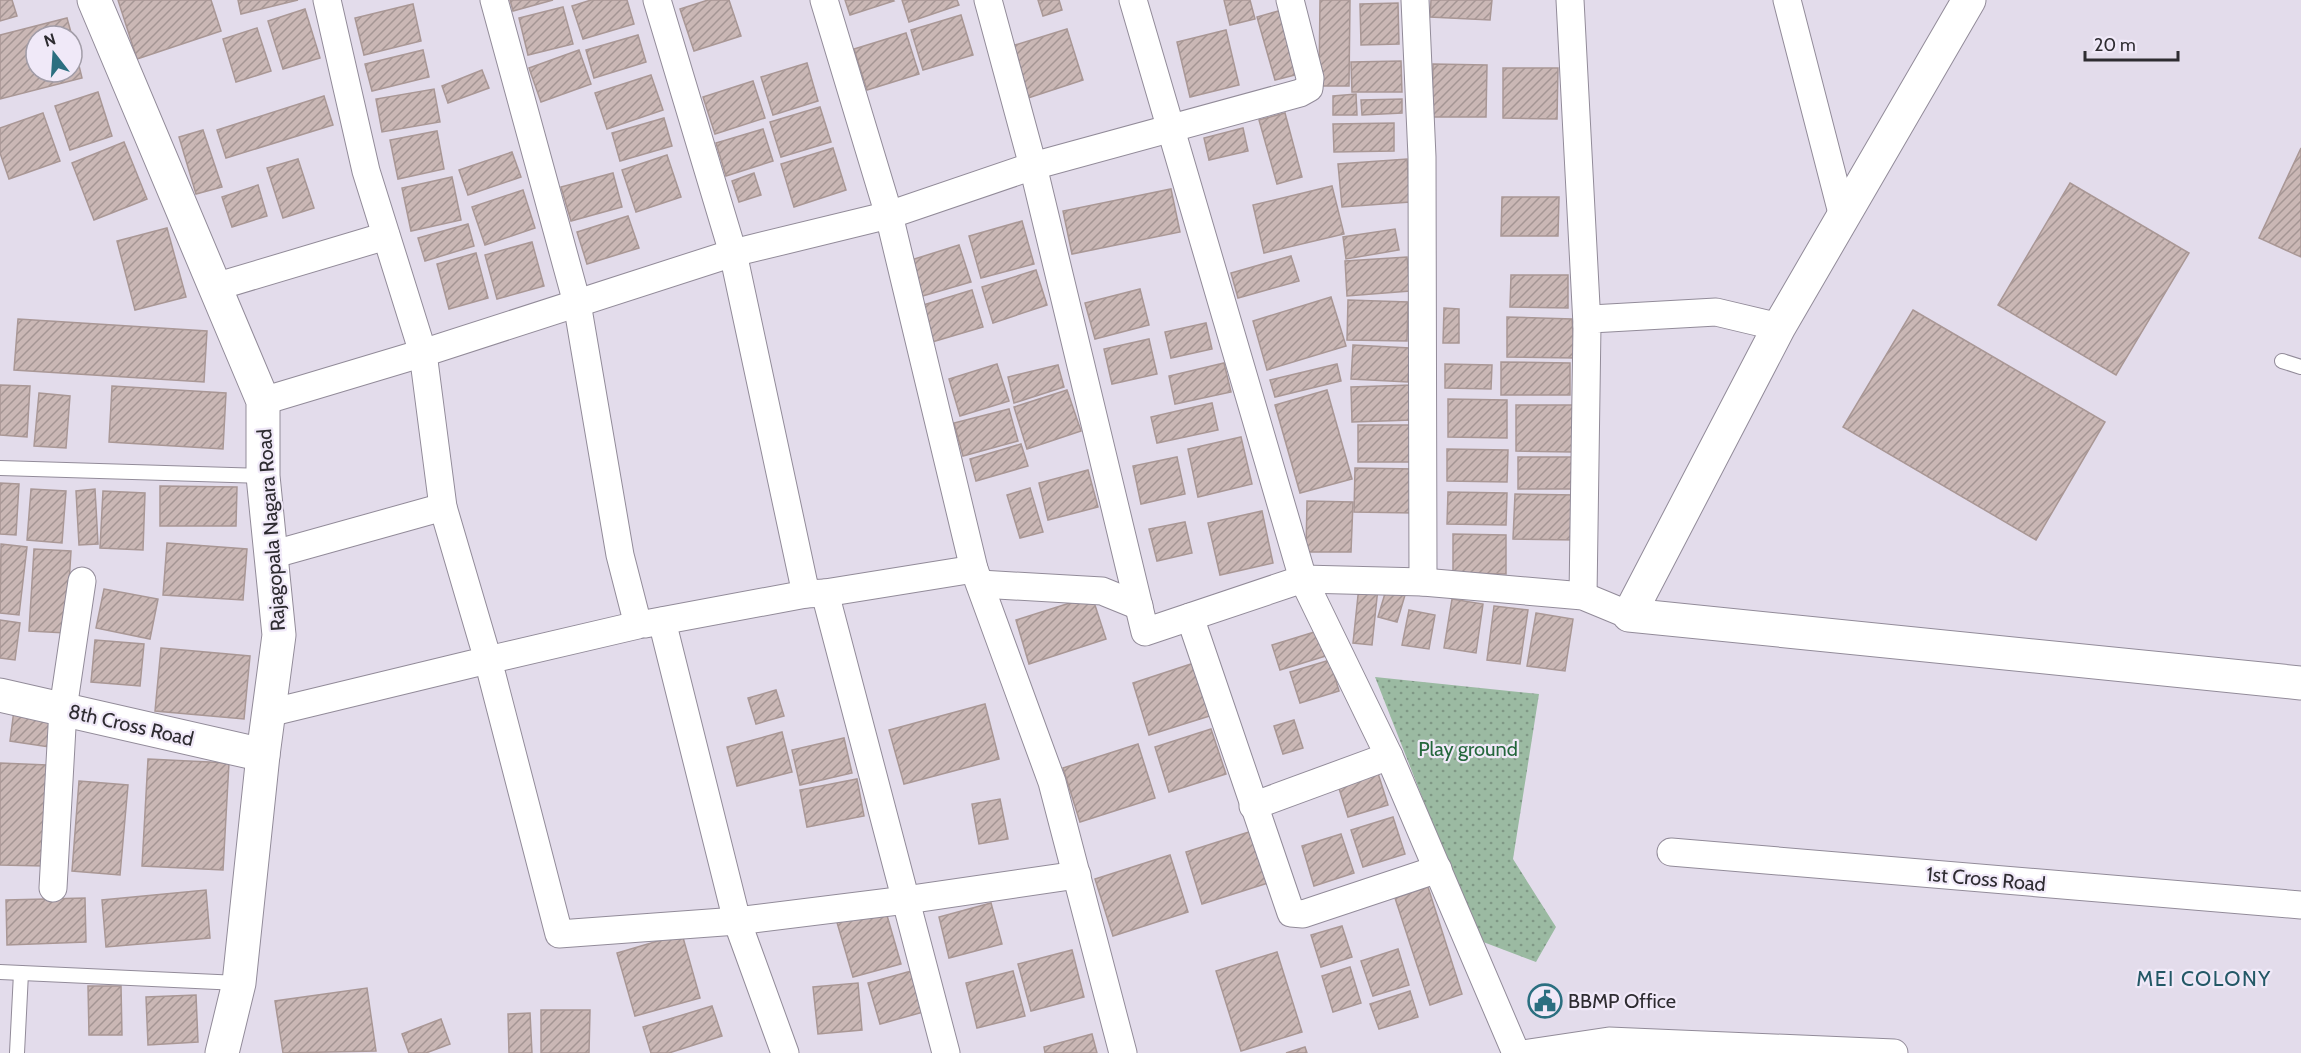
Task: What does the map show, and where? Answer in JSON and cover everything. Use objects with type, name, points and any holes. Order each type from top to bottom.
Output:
[{"type":"street","name":"Rajagopala Nagara Road","points":[[94,0],[263,401],[263,476],[279,635],[263,755],[239,983],[222,1053]]},
{"type":"street","points":[[327,0],[366,171],[423,353],[443,507],[488,660],[559,934],[737,921],[906,900],[1077,875]]},
{"type":"street","points":[[494,0],[577,303],[620,555],[650,623],[737,921],[785,1053]]},
{"type":"street","points":[[657,0],[734,253],[816,593],[906,900],[946,1053]]},
{"type":"street","points":[[824,0],[889,215],[977,577],[1052,782],[1123,1053]]},
{"type":"street","points":[[988,0],[1033,166],[1145,632],[1303,579],[1423,582],[1583,596],[1629,615],[2301,683]]},
{"type":"street","points":[[1133,0],[1303,579],[1389,756],[1516,1053]]},
{"type":"street","points":[[263,401],[423,353],[734,253],[889,215],[1033,166],[1300,93],[1309,88],[1310,78],[1290,0]]},
{"type":"street","points":[[1415,0],[1422,157],[1423,582]]},
{"type":"street","points":[[1570,0],[1587,325],[1583,596]]},
{"type":"street","points":[[1787,0],[1843,217]]},
{"type":"street","points":[[1629,615],[1779,327],[1969,0]]},
{"type":"street","points":[[215,287],[386,236]]},
{"type":"street","points":[[1587,325],[1591,319],[1716,312],[1779,327]]},
{"type":"street","points":[[271,555],[443,507]]},
{"type":"street","points":[[269,713],[650,623],[816,593],[977,577],[1102,591],[1139,606]]},
{"type":"street","points":[[54,888],[63,709],[82,580]]},
{"type":"street","points":[[1190,617],[1291,913],[1303,914],[1438,869]]},
{"type":"street","name":"8th Cross Road","points":[[0,695],[263,755]]},
{"type":"street","points":[[1253,806],[1389,756]]},
{"type":"street","name":"1st Cross Road","points":[[1671,852],[2301,905]]},
{"type":"street","points":[[1529,1053],[1612,1047],[1894,1053]]},
{"type":"lane","points":[[2283,361],[2301,367]]},
{"type":"lane","points":[[0,468],[263,476]]},
{"type":"lane","points":[[0,972],[239,983]]},
{"type":"lane","points":[[17,1053],[21,973]]},
{"type":"green space","name":"Play ground","points":[[1375,677],[1539,694],[1513,859],[1556,927],[1536,962],[1478,940]]},
{"type":"building","points":[[0,0],[12,0],[17,16],[0,21]]},
{"type":"building","points":[[118,0],[211,0],[221,31],[137,59]]},
{"type":"building","points":[[238,0],[298,0],[241,14]]},
{"type":"building","points":[[510,0],[553,0],[513,11]]},
{"type":"building","points":[[591,0],[627,0],[634,24],[583,39],[572,6]]},
{"type":"building","points":[[708,0],[729,0],[741,36],[694,51],[680,9]]},
{"type":"building","points":[[845,0],[893,0],[894,1],[850,15]]},
{"type":"building","points":[[902,0],[957,0],[959,5],[909,22]]},
{"type":"building","points":[[1038,0],[1059,0],[1062,10],[1043,16]]},
{"type":"building","points":[[1224,0],[1250,0],[1255,19],[1230,25]]},
{"type":"building","points":[[1320,0],[1350,0],[1349,86],[1319,86]]},
{"type":"building","points":[[1431,0],[1492,0],[1490,20],[1430,17]]},
{"type":"building","points":[[1398,3],[1399,44],[1361,45],[1360,4]]},
{"type":"building","points":[[413,4],[421,41],[364,55],[355,18]]},
{"type":"building","points":[[563,7],[573,44],[528,55],[519,18]]},
{"type":"building","points":[[305,9],[320,58],[283,69],[268,21]]},
{"type":"building","points":[[1282,10],[1299,74],[1275,80],[1257,17]]},
{"type":"building","points":[[961,15],[973,55],[923,70],[911,30]]},
{"type":"building","points":[[67,18],[69,24],[43,24]]},
{"type":"building","points":[[257,28],[271,71],[236,82],[223,39]]},
{"type":"building","points":[[24,29],[24,84],[59,84],[0,99],[0,35]]},
{"type":"building","points":[[1067,29],[1083,80],[1028,98],[1012,46]]},
{"type":"building","points":[[1226,30],[1239,85],[1190,97],[1177,42]]},
{"type":"building","points":[[906,33],[919,74],[867,90],[854,49]]},
{"type":"building","points":[[638,35],[646,62],[594,78],[586,50]]},
{"type":"building","points":[[423,50],[429,77],[372,91],[365,64]]},
{"type":"building","points":[[579,50],[591,84],[541,102],[529,68]]},
{"type":"building","points":[[1401,61],[1402,92],[1352,92],[1351,62]]},
{"type":"building","points":[[807,63],[818,101],[773,115],[761,77]]},
{"type":"building","points":[[1433,64],[1487,65],[1486,117],[1432,117]]},
{"type":"building","points":[[1503,68],[1558,68],[1557,119],[1503,118]]},
{"type":"building","points":[[482,70],[489,88],[448,103],[442,86]]},
{"type":"building","points":[[651,75],[663,110],[607,129],[595,93]]},
{"type":"building","points":[[753,81],[765,118],[715,134],[703,97]]},
{"type":"building","points":[[434,89],[440,122],[382,132],[376,99]]},
{"type":"building","points":[[98,92],[112,136],[70,150],[55,106]]},
{"type":"building","points":[[1356,94],[1357,115],[1333,115],[1333,96]]},
{"type":"building","points":[[324,96],[333,125],[226,158],[217,130]]},
{"type":"building","points":[[1402,99],[1402,113],[1362,115],[1361,100]]},
{"type":"building","points":[[820,107],[831,142],[781,157],[770,122]]},
{"type":"building","points":[[43,113],[60,161],[9,179],[0,153],[0,128]]},
{"type":"building","points":[[1285,113],[1302,177],[1277,184],[1259,120]]},
{"type":"building","points":[[664,118],[672,146],[620,161],[612,133]]},
{"type":"building","points":[[1394,123],[1394,151],[1334,152],[1333,124]]},
{"type":"building","points":[[1243,128],[1248,151],[1209,160],[1204,138]]},
{"type":"building","points":[[763,129],[773,161],[726,176],[716,143]]},
{"type":"building","points":[[203,130],[222,187],[196,194],[179,137]]},
{"type":"building","points":[[437,131],[444,169],[398,179],[390,140]]},
{"type":"building","points":[[124,142],[147,199],[94,220],[72,163]]},
{"type":"building","points":[[833,148],[846,190],[794,207],[781,164]]},
{"type":"building","points":[[2301,148],[2301,257],[2259,238]]},
{"type":"building","points":[[512,152],[521,177],[468,195],[459,170]]},
{"type":"building","points":[[667,155],[681,197],[636,212],[622,170]]},
{"type":"building","points":[[298,159],[314,208],[283,218],[267,168]]},
{"type":"building","points":[[1407,159],[1410,202],[1342,207],[1338,164]]},
{"type":"building","points":[[613,173],[622,207],[571,221],[561,187]]},
{"type":"building","points":[[754,173],[761,195],[739,202],[732,181]]},
{"type":"building","points":[[452,177],[461,220],[411,231],[402,188]]},
{"type":"building","points":[[2070,183],[2189,253],[2116,375],[1998,305]]},
{"type":"building","points":[[258,185],[267,216],[232,227],[222,197]]},
{"type":"building","points":[[1332,186],[1344,234],[1264,253],[1253,205]]},
{"type":"building","points":[[1171,189],[1180,232],[1072,254],[1063,211]]},
{"type":"building","points":[[523,190],[535,228],[485,245],[472,207]]},
{"type":"building","points":[[1502,197],[1559,197],[1558,236],[1501,236]]},
{"type":"building","points":[[628,216],[639,248],[587,264],[577,232]]},
{"type":"building","points":[[1022,221],[1034,264],[981,278],[969,236]]},
{"type":"building","points":[[468,224],[474,246],[425,261],[418,238]]},
{"type":"building","points":[[167,228],[186,297],[135,310],[117,241]]},
{"type":"building","points":[[1395,229],[1399,250],[1346,259],[1343,237]]},
{"type":"building","points":[[532,242],[544,286],[497,299],[485,255]]},
{"type":"building","points":[[959,245],[971,282],[919,297],[908,261]]},
{"type":"building","points":[[476,253],[488,298],[449,309],[437,264]]},
{"type":"building","points":[[1291,256],[1299,281],[1238,298],[1231,273]]},
{"type":"building","points":[[1407,257],[1410,291],[1347,296],[1345,261]]},
{"type":"building","points":[[1036,270],[1047,305],[993,323],[982,287]]},
{"type":"building","points":[[1511,275],[1568,275],[1568,308],[1510,307]]},
{"type":"building","points":[[1140,289],[1149,325],[1095,339],[1085,303]]},
{"type":"building","points":[[972,290],[983,327],[932,342],[920,306]]},
{"type":"building","points":[[1331,297],[1346,346],[1267,370],[1253,321]]},
{"type":"building","points":[[1348,300],[1408,302],[1407,341],[1347,340]]},
{"type":"building","points":[[1444,308],[1459,309],[1459,343],[1443,343]]},
{"type":"building","points":[[1913,310],[2105,422],[2036,540],[1843,427]]},
{"type":"building","points":[[1507,317],[1572,319],[1575,358],[1507,357]]},
{"type":"building","points":[[18,319],[207,331],[204,382],[14,370]]},
{"type":"building","points":[[1206,323],[1212,349],[1171,358],[1165,332]]},
{"type":"building","points":[[1149,339],[1157,374],[1112,384],[1104,349]]},
{"type":"building","points":[[1353,345],[1410,348],[1408,382],[1351,379]]},
{"type":"building","points":[[1501,362],[1570,363],[1570,395],[1501,395]]},
{"type":"building","points":[[1224,363],[1231,392],[1175,404],[1169,376]]},
{"type":"building","points":[[997,364],[1009,401],[960,416],[949,379]]},
{"type":"building","points":[[1337,364],[1341,381],[1275,397],[1270,380]]},
{"type":"building","points":[[1445,364],[1492,365],[1491,389],[1445,388]]},
{"type":"building","points":[[1058,365],[1064,387],[1014,403],[1008,377]]},
{"type":"building","points":[[0,385],[30,386],[27,437],[0,435]]},
{"type":"building","points":[[1411,385],[1412,420],[1352,422],[1351,387]]},
{"type":"building","points":[[112,386],[226,393],[223,449],[109,442]]},
{"type":"building","points":[[1067,390],[1081,431],[1027,449],[1014,407]]},
{"type":"building","points":[[1327,390],[1352,479],[1300,493],[1275,405]]},
{"type":"building","points":[[39,393],[70,396],[66,448],[34,446]]},
{"type":"building","points":[[1448,399],[1507,400],[1507,438],[1448,437]]},
{"type":"building","points":[[1212,403],[1218,430],[1157,443],[1151,417]]},
{"type":"building","points":[[1516,405],[1573,405],[1572,452],[1516,451]]},
{"type":"building","points":[[1009,409],[1018,441],[963,456],[954,423]]},
{"type":"building","points":[[1358,425],[1412,425],[1411,462],[1358,462]]},
{"type":"building","points":[[1241,437],[1252,484],[1198,497],[1188,449]]},
{"type":"building","points":[[1021,444],[1028,466],[976,481],[970,459]]},
{"type":"building","points":[[1447,449],[1508,450],[1507,482],[1447,481]]},
{"type":"building","points":[[1177,457],[1185,494],[1141,504],[1133,466]]},
{"type":"building","points":[[1518,457],[1576,457],[1575,489],[1518,489]]},
{"type":"building","points":[[1355,468],[1415,469],[1414,513],[1354,512]]},
{"type":"building","points":[[1088,470],[1098,507],[1048,520],[1039,483]]},
{"type":"building","points":[[0,483],[19,484],[16,535],[0,534]]},
{"type":"building","points":[[160,486],[237,487],[236,526],[160,526]]},
{"type":"building","points":[[1030,488],[1043,532],[1020,538],[1007,495]]},
{"type":"building","points":[[31,489],[66,491],[62,543],[27,540]]},
{"type":"building","points":[[95,489],[98,544],[79,545],[76,491]]},
{"type":"building","points":[[103,491],[145,493],[143,550],[100,548]]},
{"type":"building","points":[[1448,492],[1507,493],[1506,525],[1447,524]]},
{"type":"building","points":[[1515,494],[1577,495],[1577,540],[1513,539]]},
{"type":"building","points":[[1307,501],[1353,502],[1351,552],[1306,552]]},
{"type":"building","points":[[1262,511],[1273,563],[1220,575],[1208,523]]},
{"type":"building","points":[[1185,522],[1192,553],[1157,561],[1149,529]]},
{"type":"building","points":[[1453,534],[1506,535],[1506,574],[1453,573]]},
{"type":"building","points":[[167,543],[247,549],[243,600],[163,595]]},
{"type":"building","points":[[1,544],[27,547],[19,615],[0,613]]},
{"type":"building","points":[[34,549],[71,551],[66,633],[29,631]]},
{"type":"building","points":[[1359,586],[1378,588],[1372,645],[1353,643]]},
{"type":"building","points":[[104,589],[158,599],[150,639],[96,628]]},
{"type":"building","points":[[1386,590],[1405,595],[1397,622],[1378,617]]},
{"type":"building","points":[[1092,596],[1106,639],[1029,664],[1016,620]]},
{"type":"building","points":[[1452,599],[1483,604],[1476,653],[1444,648]]},
{"type":"building","points":[[1494,606],[1528,610],[1520,664],[1487,660]]},
{"type":"building","points":[[1409,610],[1435,615],[1429,649],[1402,645]]},
{"type":"building","points":[[1536,613],[1573,619],[1565,671],[1527,666]]},
{"type":"building","points":[[0,620],[20,623],[15,660],[0,658]]},
{"type":"building","points":[[1321,630],[1329,655],[1280,670],[1272,645]]},
{"type":"building","points":[[95,640],[144,644],[140,686],[91,682]]},
{"type":"building","points":[[161,648],[250,656],[244,719],[155,711]]},
{"type":"building","points":[[1330,660],[1339,691],[1300,703],[1290,672]]},
{"type":"building","points":[[1200,661],[1216,714],[1149,735],[1133,683]]},
{"type":"building","points":[[776,690],[784,716],[756,724],[748,698]]},
{"type":"building","points":[[985,704],[999,759],[904,784],[889,730]]},
{"type":"building","points":[[14,710],[54,716],[49,747],[10,741]]},
{"type":"building","points":[[1294,720],[1303,748],[1283,754],[1274,726]]},
{"type":"building","points":[[1211,729],[1226,774],[1169,792],[1155,747]]},
{"type":"building","points":[[782,732],[792,772],[737,786],[727,747]]},
{"type":"building","points":[[844,738],[852,773],[800,785],[792,750]]},
{"type":"building","points":[[1138,744],[1155,798],[1080,822],[1063,768]]},
{"type":"building","points":[[148,759],[229,763],[223,870],[142,866]]},
{"type":"building","points":[[0,763],[47,765],[43,866],[0,865]]},
{"type":"building","points":[[1377,770],[1388,805],[1348,817],[1337,782]]},
{"type":"building","points":[[857,779],[864,816],[807,827],[800,790]]},
{"type":"building","points":[[79,781],[128,785],[120,875],[72,871]]},
{"type":"building","points":[[1000,799],[1008,839],[979,844],[972,804]]},
{"type":"building","points":[[1393,817],[1405,854],[1363,867],[1351,830]]},
{"type":"building","points":[[1252,831],[1268,883],[1202,904],[1186,852]]},
{"type":"building","points":[[1341,834],[1354,873],[1314,886],[1302,846]]},
{"type":"building","points":[[1170,855],[1188,912],[1113,936],[1095,879]]},
{"type":"building","points":[[1428,887],[1462,994],[1430,1005],[1395,898]]},
{"type":"building","points":[[206,890],[210,938],[106,947],[102,900]]},
{"type":"building","points":[[85,898],[86,942],[7,945],[6,900]]},
{"type":"building","points":[[991,903],[1002,944],[949,958],[939,917]]},
{"type":"building","points":[[884,905],[901,964],[853,977],[836,919]]},
{"type":"building","points":[[1342,926],[1352,957],[1321,967],[1311,935]]},
{"type":"building","points":[[682,934],[700,998],[635,1016],[617,953]]},
{"type":"building","points":[[1398,949],[1409,985],[1373,996],[1361,961]]},
{"type":"building","points":[[1072,950],[1084,997],[1031,1011],[1018,964]]},
{"type":"building","points":[[1277,952],[1302,1032],[1241,1051],[1216,971]]},
{"type":"building","points":[[1350,967],[1361,1003],[1333,1012],[1322,976]]},
{"type":"building","points":[[915,970],[927,1011],[880,1024],[868,983]]},
{"type":"building","points":[[1013,971],[1025,1016],[977,1028],[966,983]]},
{"type":"building","points":[[858,983],[862,1030],[818,1034],[813,987]]},
{"type":"building","points":[[88,986],[121,986],[122,1035],[89,1035]]},
{"type":"building","points":[[367,988],[376,1051],[283,1053],[275,1001]]},
{"type":"building","points":[[1410,991],[1418,1017],[1379,1029],[1370,1004]]},
{"type":"building","points":[[196,995],[198,1042],[148,1045],[146,997]]},
{"type":"building","points":[[712,1006],[722,1036],[669,1053],[651,1053],[643,1027]]},
{"type":"building","points":[[541,1010],[590,1010],[589,1053],[541,1053]]},
{"type":"building","points":[[530,1013],[532,1053],[509,1053],[508,1014]]},
{"type":"building","points":[[441,1019],[450,1044],[426,1053],[409,1053],[402,1034]]},
{"type":"building","points":[[1092,1034],[1097,1053],[1045,1053],[1044,1047]]},
{"type":"building","points":[[1305,1047],[1307,1053],[1286,1053]]},
{"type":"place","name":"BBMP Office","points":[[1545,1001]]},
{"type":"district","name":"MEI COLONY","points":[[2204,979]]}]
